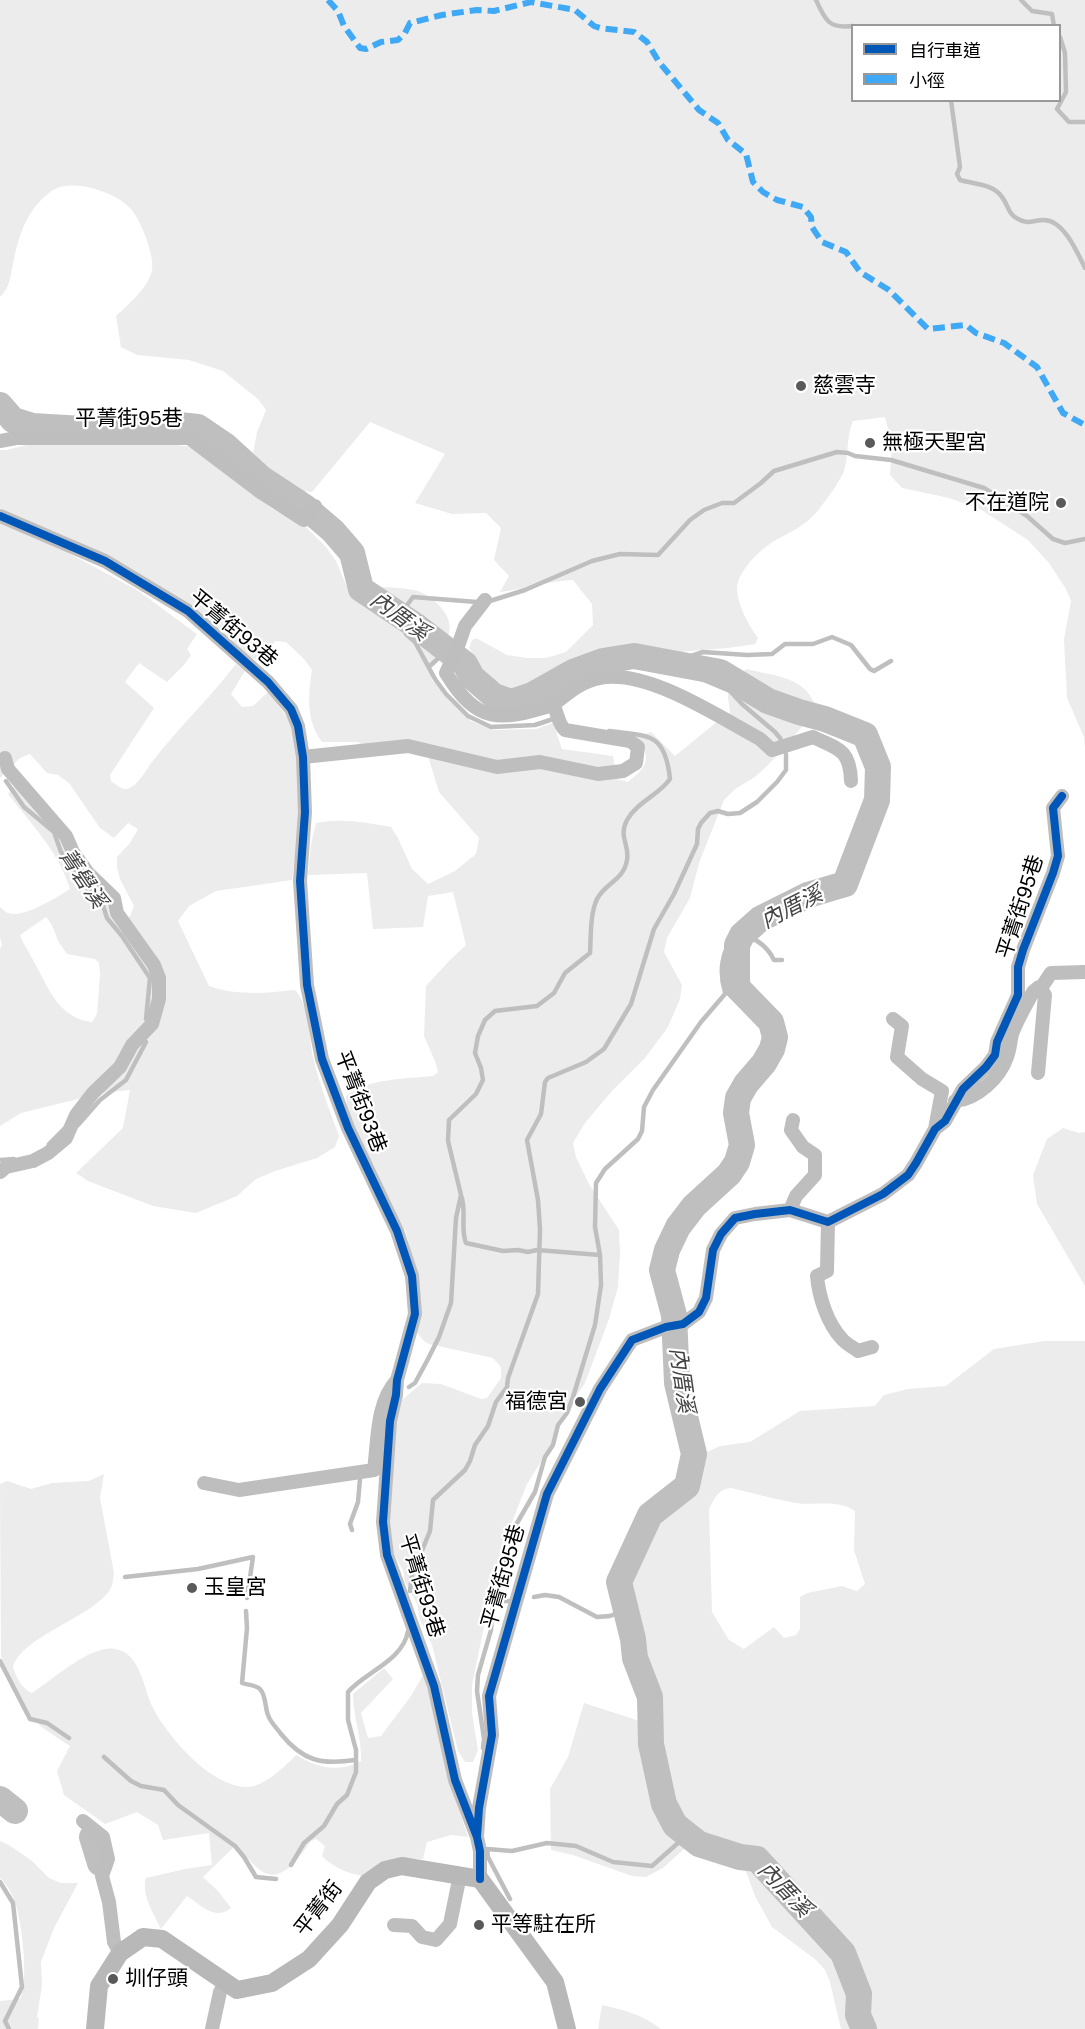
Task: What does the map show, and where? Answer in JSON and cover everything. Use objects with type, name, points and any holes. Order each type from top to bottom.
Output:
[{"type":"street","name":"平菁街95巷","points":[[0,441],[16,438],[62,440],[189,438],[304,520],[315,506]]},
{"type":"street","name":"平菁街93巷","points":[[0,516],[105,561],[188,611],[268,682],[291,709],[298,726],[303,757],[305,812],[300,881],[307,985],[322,1059],[348,1128],[397,1231],[412,1276],[415,1314],[397,1380],[390,1421],[383,1522],[387,1554],[434,1686],[455,1780],[477,1837]]},
{"type":"street","points":[[485,600],[465,626],[446,673],[466,700],[485,714],[506,716],[553,705],[579,685],[599,678],[617,676],[646,681],[760,739],[772,750],[813,737],[841,750],[850,764],[851,781]]},
{"type":"street","points":[[303,757],[408,746],[497,767],[540,762],[598,774],[623,771],[636,763],[638,747],[630,741],[565,730],[561,726],[553,705]]},
{"type":"street","points":[[0,1172],[6,1167],[33,1161],[48,1153],[66,1138],[76,1115],[93,1093],[120,1067],[132,1045],[152,1024],[159,999],[159,978],[154,965],[117,913],[114,898],[88,873],[73,852],[66,836],[8,769],[5,758]]},
{"type":"street","name":"平菁街95巷","points":[[828,1222],[883,1194],[908,1174],[935,1129],[945,1121],[963,1089],[995,1055],[997,1042],[1018,995],[1018,967],[1058,856],[1053,808],[1062,796]]},
{"type":"street","points":[[955,1101],[963,1100],[982,1090],[995,1077],[1007,1058],[1012,1034],[1033,992],[1038,987],[1041,988],[1051,973],[1085,972]]},
{"type":"street","points":[[1038,1073],[1045,995],[1041,988]]},
{"type":"street","points":[[893,1019],[902,1026],[897,1057],[922,1079],[942,1091],[935,1129]]},
{"type":"street","points":[[793,1120],[791,1130],[803,1147],[815,1155],[815,1175],[796,1196],[790,1210],[828,1222],[827,1271],[817,1276],[818,1292],[829,1319],[842,1339],[858,1351],[872,1347]]},
{"type":"street","name":"平菁街95巷","points":[[480,1879],[480,1851],[477,1837],[479,1808],[492,1735],[489,1696],[547,1494],[600,1389],[632,1340],[666,1327],[683,1324],[699,1312],[706,1298],[713,1250],[721,1234],[735,1218],[790,1210]]},
{"type":"street","points":[[204,1483],[239,1490],[374,1470],[383,1404],[388,1390],[397,1380]]},
{"type":"street","points":[[83,1821],[103,1837],[108,1859],[102,1876],[109,1902],[114,1942],[120,1953]]},
{"type":"street","name":"平菁街","points":[[95,2029],[99,1986],[120,1953],[143,1937],[162,1939],[237,1990],[272,1983],[309,1959],[340,1925],[368,1882],[385,1870],[402,1866],[480,1879]]},
{"type":"street","points":[[394,1925],[412,1926],[422,1937],[436,1940],[450,1924],[460,1875]]},
{"type":"street","points":[[480,1879],[555,1982],[567,2029]]},
{"type":"street","points":[[212,2029],[219,1992],[226,1981]]},
{"type":"shaded area","points":[[0,0],[1085,0],[1085,748],[1084,737],[1067,698],[1064,639],[1071,601],[1066,589],[1049,563],[1028,540],[980,509],[949,498],[902,488],[890,475],[892,445],[885,417],[853,421],[849,433],[844,471],[827,498],[806,522],[763,549],[740,577],[738,596],[746,619],[758,638],[755,644],[667,653],[636,648],[589,661],[529,689],[507,695],[494,688],[469,648],[472,640],[476,638],[507,655],[527,658],[546,658],[566,652],[593,625],[592,604],[573,580],[500,592],[509,576],[494,560],[501,528],[486,513],[452,514],[415,503],[445,454],[370,422],[312,492],[294,490],[253,453],[257,432],[266,410],[258,399],[223,371],[189,360],[137,355],[121,347],[116,316],[147,283],[152,264],[146,237],[138,219],[122,201],[104,192],[71,185],[53,190],[44,197],[26,222],[18,242],[6,290],[0,297]]},
{"type":"shaded area","points":[[27,445],[193,447],[271,508],[306,527],[336,561],[347,587],[411,589],[437,603],[447,616],[450,630],[445,644],[430,665],[432,680],[471,721],[493,730],[536,729],[553,723],[562,749],[613,756],[617,779],[628,782],[644,767],[645,751],[637,737],[651,732],[675,756],[718,721],[728,720],[730,687],[747,669],[796,683],[804,688],[815,705],[809,719],[770,763],[724,800],[699,863],[690,898],[667,938],[664,952],[682,985],[680,999],[668,1027],[645,1058],[611,1092],[585,1123],[573,1143],[576,1157],[589,1184],[619,1230],[618,1287],[609,1319],[585,1383],[557,1423],[551,1446],[527,1484],[496,1569],[472,1685],[472,1713],[478,1750],[473,1762],[465,1762],[458,1751],[432,1645],[391,1544],[389,1506],[396,1424],[402,1400],[422,1383],[441,1384],[481,1399],[487,1398],[501,1378],[501,1367],[493,1358],[429,1344],[415,1330],[416,1275],[406,1232],[381,1188],[375,1169],[358,1138],[347,1107],[346,1096],[355,1090],[376,1083],[433,1076],[438,1072],[424,1036],[426,986],[466,945],[453,892],[428,896],[423,927],[373,929],[367,873],[308,875],[316,823],[354,821],[391,827],[412,869],[428,884],[455,871],[476,854],[479,838],[439,792],[428,756],[406,750],[380,756],[358,742],[322,742],[311,717],[309,698],[312,670],[286,642],[275,641],[261,662],[244,655],[119,563],[70,538],[13,516],[0,508],[0,450]]},
{"type":"shaded area","points":[[0,520],[61,549],[137,590],[197,634],[187,649],[191,655],[167,682],[139,663],[125,682],[154,708],[110,775],[111,781],[127,789],[138,781],[162,749],[236,664],[245,671],[231,694],[242,707],[253,706],[269,691],[287,718],[296,746],[300,784],[299,823],[292,880],[216,891],[189,906],[178,921],[209,986],[241,992],[263,993],[295,990],[300,997],[306,1014],[316,1070],[339,1136],[335,1147],[317,1158],[256,1179],[237,1196],[196,1213],[153,1206],[88,1181],[76,1173],[123,1128],[130,1090],[102,1093],[21,1113],[0,1126],[0,949],[2,945],[0,907],[8,913],[22,913],[70,889],[52,851],[8,794],[15,785],[25,787],[123,919],[130,916],[134,906],[120,879],[117,857],[130,843],[138,829],[128,823],[114,838],[100,828],[69,783],[58,775],[47,773],[30,754],[20,758],[0,778]],"holes":[[[46,917],[58,941],[67,954],[95,959],[99,963],[97,1014],[92,1022],[70,1014],[55,999],[20,935]]]},
{"type":"shaded area","points":[[1063,1128],[1079,1133],[1085,1132],[1085,1286],[1037,1204],[1033,1175],[1047,1139]]},
{"type":"shaded area","points":[[1044,1341],[1085,1341],[1085,2029],[841,2029],[825,1970],[816,1960],[772,1927],[755,1896],[737,1847],[724,1839],[707,1837],[685,1848],[663,1868],[646,1877],[632,1876],[573,1855],[551,1850],[550,1789],[568,1757],[584,1703],[658,1727],[656,1709],[643,1666],[627,1587],[636,1557],[654,1520],[693,1486],[699,1462],[707,1452],[720,1446],[750,1442],[800,1411],[875,1406],[884,1395],[908,1389],[946,1386],[994,1349]],"holes":[[[731,1488],[796,1503],[841,1505],[855,1511],[854,1550],[865,1584],[857,1591],[842,1586],[807,1593],[800,1597],[800,1629],[796,1635],[784,1638],[774,1627],[744,1649],[729,1640],[712,1612],[709,1509],[717,1495]]]},
{"type":"shaded area","points":[[104,1474],[100,1498],[114,1573],[111,1587],[100,1601],[88,1610],[42,1637],[19,1656],[13,1667],[25,1689],[32,1693],[95,1652],[115,1649],[124,1652],[136,1664],[153,1708],[180,1746],[205,1770],[219,1779],[233,1785],[247,1787],[260,1784],[296,1755],[320,1766],[336,1768],[361,1761],[353,1694],[384,1668],[393,1679],[361,1713],[368,1738],[381,1736],[411,1696],[423,1675],[443,1739],[449,1781],[468,1837],[451,1835],[427,1842],[423,1859],[398,1858],[367,1877],[337,1868],[322,1856],[325,1846],[316,1839],[311,1841],[291,1866],[278,1874],[270,1875],[256,1866],[236,1845],[203,1877],[231,1908],[225,1912],[214,1913],[187,1896],[161,1929],[147,1898],[146,1878],[212,1865],[209,1833],[163,1840],[158,1825],[137,1812],[105,1824],[64,1795],[57,1771],[70,1746],[42,1727],[28,1713],[12,1685],[1,1656],[0,1484],[7,1481],[31,1489],[52,1483],[89,1481]]},
{"type":"shaded area","points":[[0,1841],[32,1861],[49,1878],[61,1883],[78,1883],[54,1928],[41,1962],[42,1986],[37,2017],[39,2018],[38,2029],[0,2029],[0,2001],[20,1999],[23,1990],[24,1965],[20,1923],[15,1902],[9,1889],[0,1878]]},
{"type":"shaded area","points":[[602,2005],[633,2014],[661,2029],[598,2029]]},
{"type":"waterway","points":[[816,0],[829,22],[838,26],[851,26]]},
{"type":"waterway","points":[[1021,0],[1032,11],[1052,14],[1054,24]]},
{"type":"waterway","points":[[1061,40],[1065,53],[1066,92],[1061,101]]},
{"type":"waterway","points":[[951,102],[960,167],[957,174],[960,180],[994,189],[1002,197],[1014,217],[1022,221],[1051,221],[1064,231],[1085,268]]},
{"type":"waterway","points":[[1061,102],[1057,109],[1069,122],[1085,122]]},
{"type":"waterway","name":"內厝溪","points":[[0,405],[13,420],[32,426],[100,430],[179,425],[198,427],[226,446],[261,478],[305,507],[333,531],[352,553],[361,589],[416,626],[465,664],[472,677],[494,696],[511,702],[532,695],[573,672],[603,661],[634,656],[720,672],[768,701],[825,719],[865,735],[878,767],[877,800],[845,884],[808,895],[760,919],[742,935],[737,945],[737,987],[771,1022],[775,1037],[772,1049],[764,1063],[746,1084],[738,1098],[736,1113],[742,1145],[737,1162],[729,1174],[694,1206],[678,1227],[667,1250],[662,1270],[674,1315],[677,1383],[694,1454],[687,1486],[650,1515],[619,1582],[633,1639],[635,1658],[650,1697],[651,1744],[664,1804],[675,1825],[699,1844],[740,1857],[757,1859],[843,1953],[859,1994],[858,2015],[864,2029]]},
{"type":"waterway","points":[[490,601],[525,590],[592,561],[620,554],[658,555],[690,520],[704,510],[722,503],[734,503],[774,471],[837,452],[891,460],[984,488],[1027,516],[1053,539],[1065,543],[1085,539]]},
{"type":"waterway","points":[[398,625],[399,616],[413,597],[477,602]]},
{"type":"waterway","points":[[406,634],[415,642],[446,694],[468,716],[491,727],[535,725],[553,719]]},
{"type":"waterway","points":[[782,743],[775,732],[730,691],[687,673],[686,666],[691,656],[703,652],[772,654],[785,644],[813,644],[832,637],[851,645],[874,671],[891,661]]},
{"type":"waterway","points":[[431,665],[447,650]]},
{"type":"waterway","points":[[409,1387],[415,1383],[439,1337],[451,1303],[456,1218],[461,1195],[448,1141],[449,1120],[476,1094],[483,1080],[475,1053],[478,1036],[485,1020],[495,1011],[537,1006],[554,993],[565,973],[590,953],[592,918],[597,899],[622,872],[627,860],[624,836],[627,820],[636,808],[660,790],[670,779],[664,752],[653,739],[609,731]]},
{"type":"waterway","points":[[410,1591],[412,1575],[430,1531],[433,1500],[465,1470],[475,1445],[488,1426],[496,1402],[507,1387],[508,1378],[538,1294],[540,1229],[538,1200],[527,1140],[541,1114],[545,1082],[548,1078],[586,1062],[604,1049],[631,1004],[654,929],[674,894],[697,844],[698,829],[701,823],[710,813],[718,811],[728,814],[740,813],[757,802],[786,770],[786,754]]},
{"type":"waterway","name":"菁礐溪","points":[[6,781],[24,807],[54,832],[61,852],[84,885],[102,902],[107,918],[150,978],[146,1019]]},
{"type":"waterway","points":[[737,987],[725,992],[722,977],[724,955],[735,935],[753,939],[767,950],[774,960],[782,960]]},
{"type":"waterway","points":[[483,1748],[484,1739],[477,1691],[478,1675],[491,1630],[494,1592],[504,1570],[513,1530],[535,1492],[545,1457],[553,1445],[558,1425],[567,1413],[595,1325],[601,1285],[600,1255],[595,1227],[596,1183],[605,1169],[638,1139],[642,1131],[644,1107],[653,1090],[701,1022],[725,994]]},
{"type":"waterway","name":"菁礐溪","points":[[78,1125],[100,1100],[126,1080],[146,1042]]},
{"type":"waterway","name":"菁礐溪","points":[[49,1144],[64,1129]]},
{"type":"waterway","name":"菁礐溪","points":[[0,1160],[14,1159]]},
{"type":"waterway","points":[[461,1195],[466,1243],[503,1251],[537,1250],[600,1255]]},
{"type":"waterway","points":[[352,1530],[350,1524],[358,1502],[360,1479]]},
{"type":"waterway","points":[[125,1577],[198,1569],[253,1557],[247,1598]]},
{"type":"waterway","points":[[534,1597],[545,1595],[559,1597],[597,1617],[610,1616],[626,1610]]},
{"type":"waterway","points":[[493,1601],[511,1601]]},
{"type":"waterway","points":[[246,1611],[247,1628],[242,1683],[260,1689],[270,1720],[297,1750],[322,1761],[355,1760]]},
{"type":"waterway","points":[[291,1865],[304,1843],[324,1826],[337,1804],[347,1795],[356,1772],[356,1750],[348,1720],[348,1692],[399,1650],[408,1631]]},
{"type":"waterway","points":[[0,1661],[30,1719],[47,1723],[69,1738]]},
{"type":"waterway","points":[[104,1757],[131,1781],[141,1786],[164,1790],[178,1805],[235,1846],[256,1877],[276,1879]]},
{"type":"waterway","name":"菁礐溪","points":[[0,1799],[15,1811]]},
{"type":"waterway","points":[[487,1849],[512,1851],[547,1843],[576,1846],[613,1862],[652,1866],[687,1835]]},
{"type":"waterway","name":"菁礐溪","points":[[92,1837],[100,1863]]},
{"type":"waterway","points":[[487,1849],[488,1857],[510,1899]]},
{"type":"waterway","points":[[0,1882],[13,1903],[22,1987],[5,2021],[9,2029]]},
{"type":"marked path","points":[[328,0],[338,11],[344,26],[360,48],[366,49],[381,42],[398,40],[410,23],[442,15],[477,10],[494,11],[531,2],[575,10],[594,26],[600,28],[634,32],[647,42],[659,62],[699,110],[718,123],[728,140],[746,154],[753,182],[763,192],[777,200],[803,207],[811,217],[812,227],[822,242],[846,252],[860,272],[889,290],[928,329],[966,325],[976,333],[1004,343],[1037,367],[1063,413],[1085,425]]},
{"type":"cycle path","points":[[0,516],[105,561],[188,611],[268,682],[291,709],[298,726],[303,757],[305,812],[300,881],[307,985],[322,1059],[348,1128],[397,1231],[412,1276],[415,1314],[397,1380],[390,1421],[383,1522],[387,1555],[434,1686],[455,1780],[477,1837]]},
{"type":"cycle path","points":[[480,1879],[480,1851],[477,1837],[479,1808],[492,1735],[489,1696],[547,1494],[600,1389],[632,1340],[666,1327],[683,1324],[699,1312],[706,1298],[713,1250],[721,1234],[735,1218],[790,1210],[828,1222],[883,1194],[908,1175],[935,1129],[945,1121],[963,1089],[995,1055],[997,1042],[1018,995],[1018,967],[1023,950],[1058,856],[1053,808],[1062,796]]},
{"type":"place","name":"慈雲寺","points":[[801,386]]},
{"type":"place","name":"無極天聖宮","points":[[870,443]]},
{"type":"place","name":"不在道院","points":[[1061,503]]},
{"type":"place","name":"福德宮","points":[[580,1402]]},
{"type":"place","name":"玉皇宮","points":[[192,1588]]},
{"type":"place","name":"平等駐在所","points":[[479,1925]]},
{"type":"place","name":"圳仔頭","points":[[113,1979]]}]
